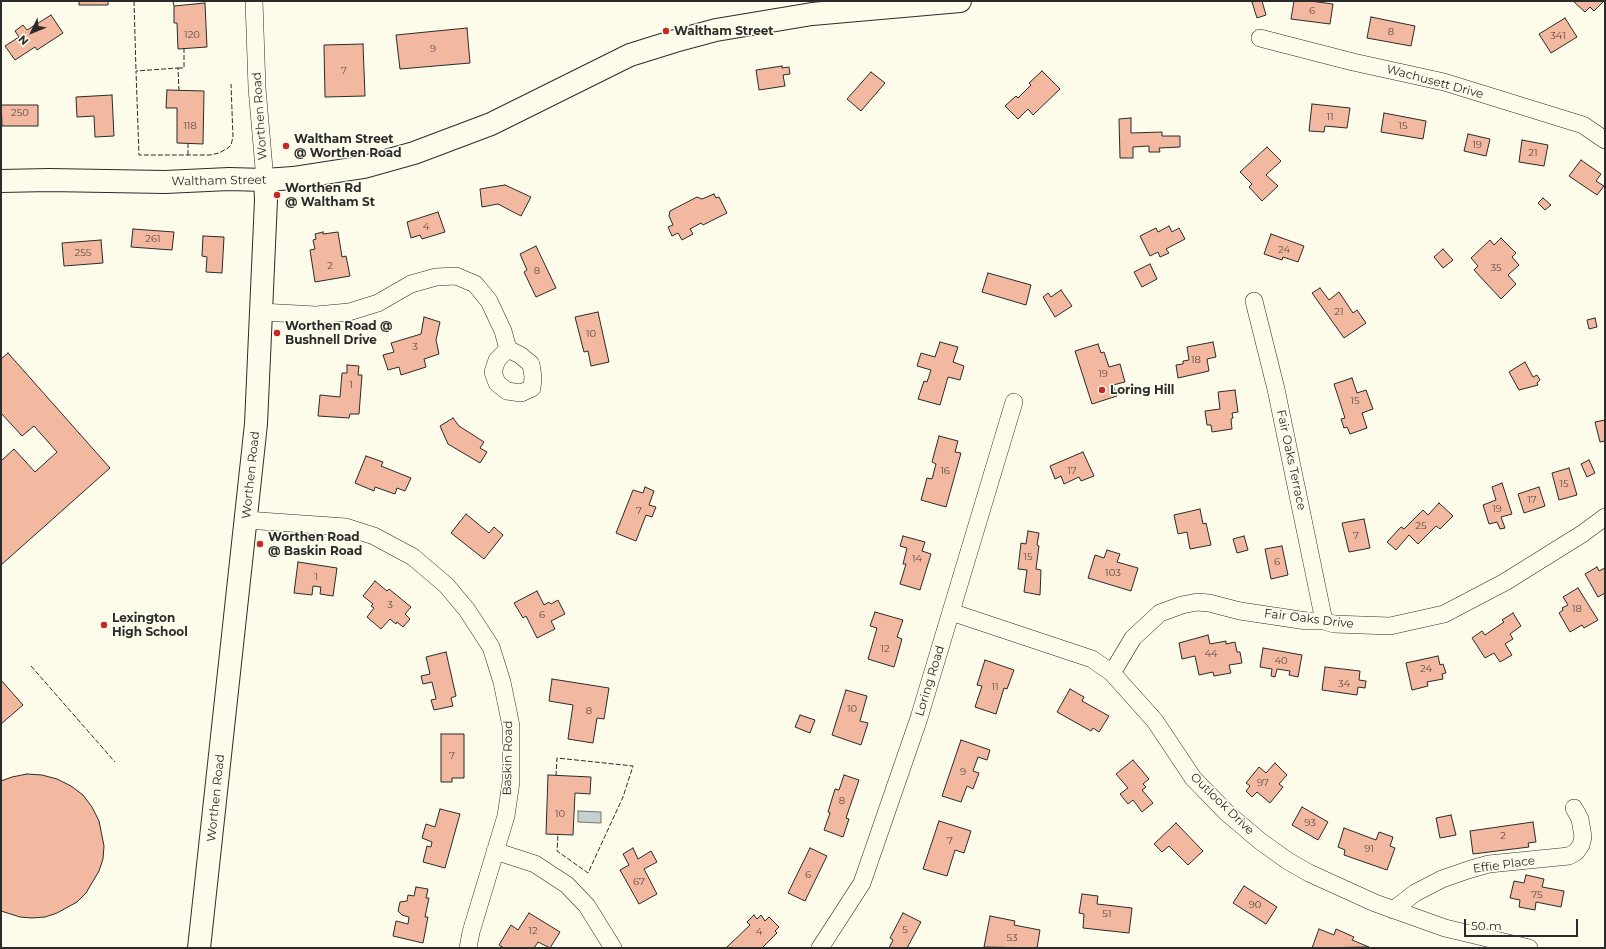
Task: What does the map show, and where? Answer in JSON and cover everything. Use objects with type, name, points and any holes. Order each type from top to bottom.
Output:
[{"type":"main road","name":"Waltham Street","points":[[1,181],[49,180],[166,182],[229,179],[265,180],[293,178],[364,167],[414,153],[491,124],[630,54],[716,30],[824,12],[960,1]]},
{"type":"main road","name":"Worthen Road","points":[[199,948],[256,424],[266,200],[265,180]]},
{"type":"street","name":"Worthen Road","points":[[254,1],[257,88],[265,180]]},
{"type":"street","name":"Wachusett Drive","points":[[1260,38],[1353,62],[1444,82],[1583,125],[1605,140]]},
{"type":"street","points":[[261,312],[316,315],[349,312],[378,303],[411,284],[436,277],[456,276],[475,284],[489,301],[503,331],[508,349]]},
{"type":"street","name":"Fair Oaks Terrace","points":[[1254,301],[1276,389],[1324,621]]},
{"type":"street","name":"Loring Road","points":[[820,948],[862,883],[919,718],[1014,402]]},
{"type":"street","name":"Fair Oaks Drive","points":[[1112,673],[1133,638],[1160,613],[1182,605],[1197,602],[1209,603],[1240,611],[1307,621],[1324,621],[1334,624],[1390,626],[1444,614],[1505,582],[1582,534],[1605,517]]},
{"type":"street","name":"Baskin Road","points":[[246,520],[346,527],[374,536],[419,562],[446,585],[467,610],[491,647],[502,682],[511,726],[510,782],[506,816],[471,932],[468,948]]},
{"type":"street","name":"Outlook Drive","points":[[951,612],[1092,660],[1112,673],[1155,721],[1192,778],[1228,813],[1288,861],[1309,873],[1393,910],[1445,928],[1529,948]]},
{"type":"street","name":"Effie Place","points":[[1393,910],[1415,893],[1442,879],[1471,869],[1489,864],[1569,856],[1573,854],[1581,845],[1583,837],[1580,819],[1574,808]]},
{"type":"street","points":[[495,851],[535,864],[567,885],[587,906],[601,926],[613,948]]},
{"type":"shaded area","points":[[578,811],[601,812],[601,823],[578,822]]},
{"type":"building","points":[[79,1],[108,1],[108,5],[79,5]]},
{"type":"building","points":[[1262,1],[1266,15],[1257,18],[1252,2]]},
{"type":"building","points":[[1294,1],[1310,1],[1333,4],[1330,24],[1291,19]]},
{"type":"building","points":[[1573,1],[1604,1],[1594,11],[1590,7],[1585,12]]},
{"type":"building","points":[[205,3],[207,47],[178,49],[177,23],[174,23],[174,6]]},
{"type":"building","points":[[51,15],[63,33],[37,50],[35,47],[15,60],[5,46],[19,37],[15,31],[23,25],[27,30]]},
{"type":"building","points":[[1371,17],[1415,26],[1411,46],[1367,38]]},
{"type":"building","points":[[1565,18],[1577,37],[1551,53],[1539,34]]},
{"type":"building","points":[[467,28],[470,63],[400,69],[396,35]]},
{"type":"building","points":[[363,44],[365,96],[325,97],[324,45]]},
{"type":"building","points":[[782,66],[782,68],[789,67],[790,74],[783,75],[785,86],[759,90],[756,70]]},
{"type":"building","points":[[1042,71],[1060,89],[1033,115],[1028,109],[1018,119],[1005,106],[1016,96],[1018,98],[1031,85],[1029,83]]},
{"type":"building","points":[[871,72],[885,83],[861,111],[847,99]]},
{"type":"building","points":[[167,90],[204,91],[203,144],[177,143],[177,108],[166,108]]},
{"type":"building","points":[[112,95],[114,136],[95,137],[94,116],[77,117],[76,97]]},
{"type":"building","points":[[1312,104],[1350,108],[1347,128],[1325,126],[1324,132],[1309,131]]},
{"type":"building","points":[[1,105],[38,105],[38,126],[2,126]]},
{"type":"building","points":[[1384,113],[1426,121],[1423,139],[1381,132]]},
{"type":"building","points":[[1131,118],[1131,133],[1162,132],[1162,136],[1180,136],[1180,147],[1159,148],[1160,152],[1149,152],[1149,146],[1133,147],[1133,158],[1120,158],[1119,119]]},
{"type":"building","points":[[1468,134],[1490,139],[1486,156],[1464,151]]},
{"type":"building","points":[[1522,140],[1548,145],[1544,166],[1519,162]]},
{"type":"building","points":[[1267,147],[1281,161],[1266,175],[1278,186],[1262,201],[1249,187],[1252,184],[1240,172]]},
{"type":"building","points":[[1581,160],[1601,174],[1596,181],[1604,186],[1597,195],[1569,176]]},
{"type":"building","points":[[505,185],[531,197],[521,216],[498,204],[482,207],[480,189]]},
{"type":"building","points":[[714,194],[716,198],[719,197],[727,213],[703,225],[701,223],[690,229],[693,234],[682,240],[678,233],[672,236],[668,227],[673,225],[669,216],[670,211],[697,197],[702,199]]},
{"type":"building","points":[[1543,198],[1551,205],[1545,210],[1538,203]]},
{"type":"building","points":[[438,212],[445,232],[422,239],[420,235],[411,238],[407,222]]},
{"type":"building","points":[[1169,226],[1172,232],[1179,228],[1185,239],[1166,249],[1169,253],[1160,257],[1158,252],[1150,256],[1140,236],[1156,228],[1158,232]]},
{"type":"building","points":[[133,229],[174,232],[172,250],[131,247]]},
{"type":"building","points":[[323,232],[323,234],[338,232],[342,257],[346,256],[350,276],[315,282],[310,250],[315,249],[313,240],[316,239],[315,234]]},
{"type":"building","points":[[1271,234],[1304,246],[1298,262],[1283,257],[1282,260],[1264,254]]},
{"type":"building","points":[[203,236],[224,237],[222,273],[206,272],[207,257],[202,256]]},
{"type":"building","points":[[1501,238],[1516,253],[1512,257],[1519,265],[1508,275],[1516,284],[1501,299],[1474,270],[1478,266],[1471,258],[1490,240],[1494,245]]},
{"type":"building","points":[[101,240],[103,263],[64,266],[62,243]]},
{"type":"building","points":[[536,246],[556,288],[536,297],[524,272],[527,270],[520,254]]},
{"type":"building","points":[[1443,249],[1453,260],[1443,268],[1434,257]]},
{"type":"building","points":[[1150,264],[1157,279],[1142,287],[1134,272]]},
{"type":"building","points":[[988,273],[1031,285],[1026,305],[982,292]]},
{"type":"building","points":[[1320,288],[1329,300],[1339,292],[1353,313],[1357,310],[1366,323],[1344,338],[1312,293]]},
{"type":"building","points":[[1061,290],[1072,306],[1055,317],[1043,297],[1048,293],[1051,297]]},
{"type":"building","points":[[598,312],[609,362],[591,366],[588,351],[584,352],[575,317]]},
{"type":"building","points":[[424,317],[440,322],[436,340],[439,354],[424,359],[426,367],[401,375],[399,367],[388,370],[383,355],[394,352],[391,343],[421,334]]},
{"type":"building","points":[[1595,318],[1597,327],[1589,329],[1587,320]]},
{"type":"building","points":[[940,342],[958,347],[953,362],[964,366],[960,380],[948,377],[940,405],[918,399],[924,381],[927,382],[931,370],[917,366],[921,353],[935,357]]},
{"type":"building","points":[[1213,342],[1216,357],[1207,359],[1209,371],[1178,378],[1176,365],[1183,364],[1183,361],[1189,360],[1187,347]]},
{"type":"building","points":[[1098,344],[1101,353],[1104,352],[1109,367],[1120,364],[1125,382],[1113,385],[1117,396],[1092,404],[1075,351]]},
{"type":"building","points":[[8,353],[110,468],[1,565],[1,461],[14,449],[35,472],[57,452],[34,426],[22,436],[1,413],[1,359]]},
{"type":"building","points":[[1525,362],[1533,377],[1537,375],[1540,380],[1537,383],[1538,385],[1519,390],[1509,372]]},
{"type":"building","points":[[347,365],[359,366],[358,375],[362,375],[359,414],[350,414],[349,418],[318,416],[320,395],[340,397],[342,373],[347,373]]},
{"type":"building","points":[[1352,378],[1357,393],[1366,390],[1373,409],[1362,413],[1367,428],[1350,434],[1347,427],[1344,428],[1341,419],[1345,418],[1334,384]]},
{"type":"building","points":[[1235,390],[1238,412],[1232,413],[1232,429],[1212,432],[1211,425],[1207,425],[1205,411],[1220,409],[1218,392]]},
{"type":"building","points":[[453,418],[459,426],[484,442],[480,448],[487,452],[480,463],[448,444],[440,426]]},
{"type":"building","points":[[1605,420],[1605,441],[1600,442],[1595,422]]},
{"type":"building","points":[[939,436],[958,441],[955,452],[961,453],[946,507],[921,500],[927,478],[932,479],[936,464],[932,462]]},
{"type":"building","points":[[1083,452],[1094,476],[1081,481],[1079,477],[1064,484],[1061,476],[1055,479],[1050,466]]},
{"type":"building","points":[[366,456],[383,462],[381,466],[411,478],[405,491],[397,488],[395,494],[375,487],[374,491],[355,483]]},
{"type":"building","points":[[1589,460],[1595,473],[1587,477],[1581,464]]},
{"type":"building","points":[[1569,468],[1577,495],[1559,500],[1552,473]]},
{"type":"building","points":[[1502,483],[1512,514],[1501,517],[1505,528],[1500,529],[1497,522],[1489,524],[1483,505],[1496,500],[1492,487]]},
{"type":"building","points":[[645,487],[654,491],[649,505],[656,507],[652,517],[646,515],[636,541],[616,533],[633,490],[643,493]]},
{"type":"building","points":[[1539,487],[1545,506],[1524,513],[1518,494]]},
{"type":"building","points":[[1439,503],[1453,516],[1440,529],[1436,526],[1418,544],[1409,535],[1396,550],[1387,542],[1401,527],[1404,529],[1423,510],[1428,515]]},
{"type":"building","points":[[1200,509],[1203,524],[1206,523],[1211,545],[1190,549],[1187,532],[1178,534],[1174,515]]},
{"type":"building","points":[[466,514],[489,533],[494,527],[503,535],[484,559],[451,533]]},
{"type":"building","points":[[1364,519],[1370,548],[1349,552],[1342,523]]},
{"type":"building","points":[[1028,531],[1039,533],[1036,569],[1041,570],[1040,595],[1024,592],[1027,570],[1018,569],[1021,543],[1026,544]]},
{"type":"building","points":[[903,536],[925,542],[922,551],[931,554],[920,590],[900,584],[906,564],[903,564],[907,548],[900,546]]},
{"type":"building","points":[[1244,536],[1248,550],[1237,553],[1233,539]]},
{"type":"building","points":[[1282,546],[1288,575],[1271,579],[1265,549]]},
{"type":"building","points":[[1107,550],[1120,554],[1117,562],[1138,568],[1131,591],[1088,578],[1095,555],[1104,558]]},
{"type":"building","points":[[298,562],[337,568],[333,596],[320,594],[321,587],[313,586],[312,595],[294,593]]},
{"type":"building","points":[[1597,567],[1599,571],[1605,568],[1605,593],[1598,597],[1585,574]]},
{"type":"building","points":[[375,581],[387,591],[389,589],[411,607],[405,614],[410,619],[403,627],[390,619],[381,629],[367,617],[374,608],[371,606],[373,604],[363,596]]},
{"type":"building","points":[[1578,588],[1598,620],[1584,628],[1582,625],[1570,632],[1559,613],[1563,610],[1562,608],[1568,605],[1563,597]]},
{"type":"building","points":[[537,591],[544,605],[549,602],[551,604],[558,600],[565,614],[551,621],[555,629],[537,638],[526,616],[523,618],[514,603]]},
{"type":"building","points":[[875,612],[903,620],[897,637],[902,639],[894,667],[868,659],[877,628],[870,626]]},
{"type":"building","points":[[1513,613],[1521,626],[1510,634],[1513,639],[1505,644],[1512,655],[1500,662],[1494,653],[1485,658],[1472,638],[1482,631],[1485,635],[1504,622],[1502,620]]},
{"type":"building","points":[[1208,635],[1210,644],[1226,641],[1226,644],[1235,642],[1237,652],[1240,652],[1242,663],[1229,665],[1231,673],[1214,676],[1213,672],[1199,675],[1195,656],[1182,659],[1179,643]]},
{"type":"building","points":[[1263,648],[1302,655],[1298,677],[1289,675],[1290,671],[1277,669],[1275,677],[1271,676],[1272,669],[1260,667]]},
{"type":"building","points":[[446,652],[456,696],[451,698],[453,706],[434,710],[431,700],[436,699],[432,682],[423,684],[421,676],[430,674],[426,657]]},
{"type":"building","points":[[1438,656],[1440,665],[1443,664],[1446,673],[1442,674],[1443,679],[1427,682],[1428,686],[1412,690],[1406,663]]},
{"type":"building","points":[[985,660],[1014,670],[1007,689],[1004,688],[996,714],[975,707],[982,686],[977,685]]},
{"type":"building","points":[[1325,667],[1360,671],[1359,680],[1366,681],[1365,688],[1358,687],[1357,695],[1322,690]]},
{"type":"building","points":[[552,679],[609,688],[604,719],[597,718],[593,743],[568,739],[573,705],[549,701]]},
{"type":"building","points":[[1,680],[23,705],[1,724]]},
{"type":"building","points":[[1070,689],[1084,697],[1082,701],[1109,716],[1099,732],[1093,728],[1091,731],[1057,712]]},
{"type":"building","points":[[846,690],[867,696],[860,721],[868,723],[861,745],[832,735]]},
{"type":"building","points":[[800,715],[815,720],[810,733],[795,727]]},
{"type":"building","points":[[441,734],[464,734],[464,778],[452,778],[452,782],[441,782]]},
{"type":"building","points":[[961,740],[990,750],[987,760],[978,757],[973,771],[979,773],[973,789],[967,786],[961,802],[942,796]]},
{"type":"building","points":[[1133,760],[1149,779],[1143,784],[1146,787],[1142,790],[1153,803],[1142,812],[1133,800],[1128,804],[1120,794],[1128,788],[1116,774]]},
{"type":"building","points":[[1275,763],[1287,775],[1279,784],[1283,787],[1270,803],[1257,792],[1252,797],[1246,791],[1250,786],[1246,783],[1259,767],[1266,773]]},
{"type":"building","points":[[27,774],[42,775],[57,779],[71,786],[83,795],[92,807],[99,821],[104,846],[103,859],[99,871],[86,893],[77,902],[57,913],[45,917],[20,917],[1,911],[1,781]]},
{"type":"building","points":[[548,775],[591,777],[590,794],[575,793],[573,835],[546,834]]},
{"type":"building","points":[[844,775],[859,780],[846,818],[849,819],[843,837],[824,830],[830,813],[828,812],[835,789],[839,790]]},
{"type":"building","points":[[1302,807],[1328,822],[1318,840],[1292,825]]},
{"type":"building","points":[[440,809],[460,814],[445,868],[423,862],[427,846],[431,847],[432,842],[422,838],[426,824],[435,827]]},
{"type":"building","points":[[1451,815],[1456,835],[1440,838],[1436,818]]},
{"type":"building","points":[[939,821],[971,831],[964,853],[955,850],[947,876],[923,869]]},
{"type":"building","points":[[1533,822],[1536,842],[1528,843],[1529,847],[1473,854],[1470,831]]},
{"type":"building","points":[[1176,823],[1203,851],[1188,865],[1169,846],[1162,852],[1154,844]]},
{"type":"building","points":[[1344,828],[1376,840],[1379,832],[1393,837],[1390,846],[1395,848],[1387,870],[1344,855],[1345,850],[1338,847]]},
{"type":"building","points":[[633,848],[638,859],[651,851],[657,862],[644,869],[657,894],[639,904],[620,870],[629,865],[623,854]]},
{"type":"building","points":[[810,848],[827,856],[805,901],[788,893]]},
{"type":"building","points":[[1526,875],[1544,879],[1542,887],[1564,891],[1561,907],[1536,902],[1535,910],[1519,907],[1520,900],[1510,898],[1514,881],[1524,883]]},
{"type":"building","points":[[1244,886],[1277,907],[1266,924],[1233,903]]},
{"type":"building","points":[[416,887],[428,889],[426,898],[429,898],[425,917],[428,917],[423,943],[393,936],[396,921],[408,924],[409,917],[402,915],[398,911],[400,902],[407,901],[408,895],[414,896]]},
{"type":"building","points":[[1082,894],[1098,896],[1097,904],[1132,908],[1129,933],[1083,928],[1084,914],[1079,913]]},
{"type":"building","points":[[529,913],[560,932],[550,948],[538,942],[534,948],[504,948],[499,945],[511,925],[518,930]]},
{"type":"building","points":[[903,913],[921,922],[907,948],[889,948],[893,940],[890,938]]},
{"type":"building","points":[[754,915],[757,919],[761,915],[765,921],[769,917],[779,927],[775,931],[777,933],[762,948],[728,948],[727,947],[750,925],[747,922]]},
{"type":"building","points":[[990,916],[1015,921],[1014,925],[1040,930],[1037,948],[984,947]]},
{"type":"building","points":[[1319,929],[1334,935],[1336,929],[1354,937],[1352,940],[1369,947],[1312,948]]},
{"type":"fence","points":[[134,1],[136,71]]},
{"type":"fence","points":[[173,1],[174,6]]},
{"type":"fence","points":[[178,68],[184,68],[184,48]]},
{"type":"fence","points":[[179,91],[178,68],[136,71],[139,155],[210,155],[219,153],[228,148],[231,145],[233,137],[231,84]]},
{"type":"fence","points":[[188,144],[188,155]]},
{"type":"fence","points":[[31,666],[115,762]]},
{"type":"fence","points":[[556,776],[557,758],[633,766],[623,797],[588,873],[557,851],[558,834]]},
{"type":"place","name":"Waltham Street","points":[[666,31]]},
{"type":"place","name":"Waltham Street @ Worthen Road","points":[[286,146]]},
{"type":"place","name":"Worthen Rd @ Waltham St","points":[[277,195]]},
{"type":"place","name":"Worthen Road @ Bushnell Drive","points":[[277,333]]},
{"type":"place","name":"Loring Hill","points":[[1102,390]]},
{"type":"place","name":"Worthen Road @ Baskin Road","points":[[260,544]]},
{"type":"place","name":"Lexington High School","points":[[104,625]]}]
